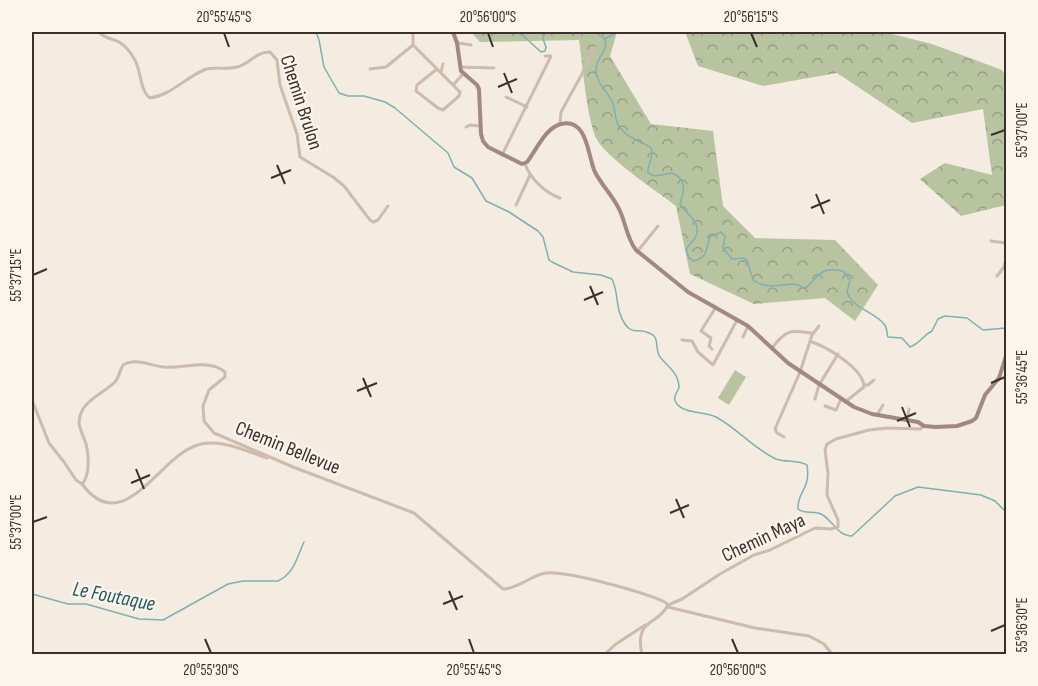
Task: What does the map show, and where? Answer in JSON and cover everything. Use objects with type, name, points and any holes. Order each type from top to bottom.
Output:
[{"type":"street","name":"Chemin Brulon","points":[[99,32],[106,38],[120,42],[127,49],[139,67],[146,94],[150,98],[173,90],[201,71],[209,68],[237,67],[255,55],[270,52],[277,60],[279,85],[297,134],[300,157],[344,186],[373,222],[388,207]]},
{"type":"street","points":[[413,32],[413,45],[439,70],[448,81],[462,93],[442,110],[418,92],[417,85],[439,70],[443,64]]},
{"type":"street","points":[[453,32],[463,74],[477,85],[483,141],[502,155],[519,164],[525,164]]},
{"type":"street","points":[[457,43],[471,45]]},
{"type":"street","points":[[370,69],[388,66],[413,45]]},
{"type":"street","points":[[560,124],[561,112],[589,56],[597,48]]},
{"type":"street","points":[[502,155],[551,56],[545,56]]},
{"type":"street","points":[[388,66],[393,72]]},
{"type":"street","points":[[460,67],[494,68]]},
{"type":"street","points":[[454,84],[463,74]]},
{"type":"street","points":[[506,97],[526,107]]},
{"type":"street","points":[[525,164],[547,134],[560,124],[569,124],[583,135],[594,171],[620,209],[632,245],[637,252],[688,292],[748,326],[771,349],[800,372],[862,411],[918,422],[924,426],[957,426],[972,421],[985,395],[999,378],[1006,356]]},
{"type":"street","points":[[466,127],[480,126]]},
{"type":"street","points":[[525,164],[538,185],[560,198]]},
{"type":"street","points":[[516,205],[530,175]]},
{"type":"street","points":[[637,252],[658,226]]},
{"type":"street","points":[[991,241],[1006,243]]},
{"type":"street","points":[[997,276],[1004,267],[1006,258]]},
{"type":"street","points":[[712,349],[709,347],[711,338],[701,331],[716,307]]},
{"type":"street","points":[[681,340],[692,341],[698,352],[713,365],[737,320]]},
{"type":"street","points":[[743,337],[748,326]]},
{"type":"street","points":[[784,437],[775,429],[812,342],[812,335],[819,326]]},
{"type":"street","points":[[771,349],[791,331],[812,335]]},
{"type":"street","points":[[812,342],[838,354],[863,380],[864,385]]},
{"type":"street","points":[[816,399],[819,385],[838,354]]},
{"type":"street","name":"Chemin Bellevue","points":[[82,484],[86,480],[88,458],[79,425],[82,414],[96,395],[116,381],[123,365],[133,361],[166,368],[199,364],[223,371],[224,378],[212,387],[204,401],[203,417],[206,425],[220,436],[414,513],[503,589],[512,588],[542,574],[564,574],[632,591],[661,600],[668,606]]},
{"type":"street","points":[[825,406],[836,410],[843,400],[874,380]]},
{"type":"street","points":[[32,400],[49,443],[76,480],[87,490],[112,504],[123,502],[134,496],[184,451],[195,445],[205,443],[226,446],[283,462]]},
{"type":"street","points":[[877,415],[883,405]]},
{"type":"street","points":[[907,420],[909,409]]},
{"type":"street","name":"Chemin Maya","points":[[668,606],[754,555],[770,550],[816,528],[836,528],[838,519],[827,495],[829,481],[825,450],[829,443],[836,439],[878,429],[920,429],[924,426]]},
{"type":"street","points":[[605,654],[668,606],[755,628],[809,636],[824,644],[832,654]]},
{"type":"street","points":[[642,654],[641,638],[646,624]]},
{"type":"green space","points":[[471,32],[617,32],[610,56],[651,124],[713,131],[723,206],[755,238],[835,240],[878,285],[855,321],[825,298],[754,304],[690,274],[676,206],[619,163],[595,136],[587,102],[579,40],[480,42]]},
{"type":"green space","points":[[685,32],[884,32],[932,44],[1002,70],[1006,77],[1006,205],[961,216],[920,179],[945,163],[992,175],[983,109],[912,123],[837,73],[763,86],[698,66]]},
{"type":"green space","points":[[735,370],[746,377],[729,405],[718,398]]},
{"type":"waterway","points":[[316,32],[324,67],[339,93],[348,96],[364,96],[385,102],[395,108],[448,153],[454,167],[472,178],[486,201],[509,212],[538,231],[543,237],[549,260],[573,272],[601,275],[612,279],[625,324],[630,329],[653,335],[660,357],[675,374],[679,383],[675,400],[680,407],[716,417],[760,450],[776,459],[807,465],[806,485],[798,503],[798,509],[803,512],[821,514],[839,531],[852,536],[895,496],[918,487],[981,495],[995,501],[1006,512]]},
{"type":"waterway","points":[[480,32],[493,32]]},
{"type":"waterway","points":[[519,32],[541,52],[545,51],[546,47],[543,39],[545,32]]},
{"type":"waterway","points":[[595,32],[605,39],[617,32]]},
{"type":"waterway","points":[[605,39],[605,47],[597,65],[596,74],[612,101],[620,128],[629,136],[651,148],[648,173],[655,176],[672,173],[683,182],[680,204],[697,227],[695,238],[686,250],[689,258],[694,261],[702,258],[710,237],[721,232],[725,236],[723,248],[732,259],[747,260],[753,280],[762,285],[794,284],[806,288],[825,271],[843,271],[850,280],[847,292],[850,298],[884,324],[888,337],[902,338],[910,347],[932,331],[938,319],[945,316],[967,318],[983,330],[1006,328]]},
{"type":"waterway","name":"Le Foutaque","points":[[32,594],[68,604],[86,604],[139,619],[163,620],[228,584],[243,581],[278,581],[291,570],[304,542]]}]
